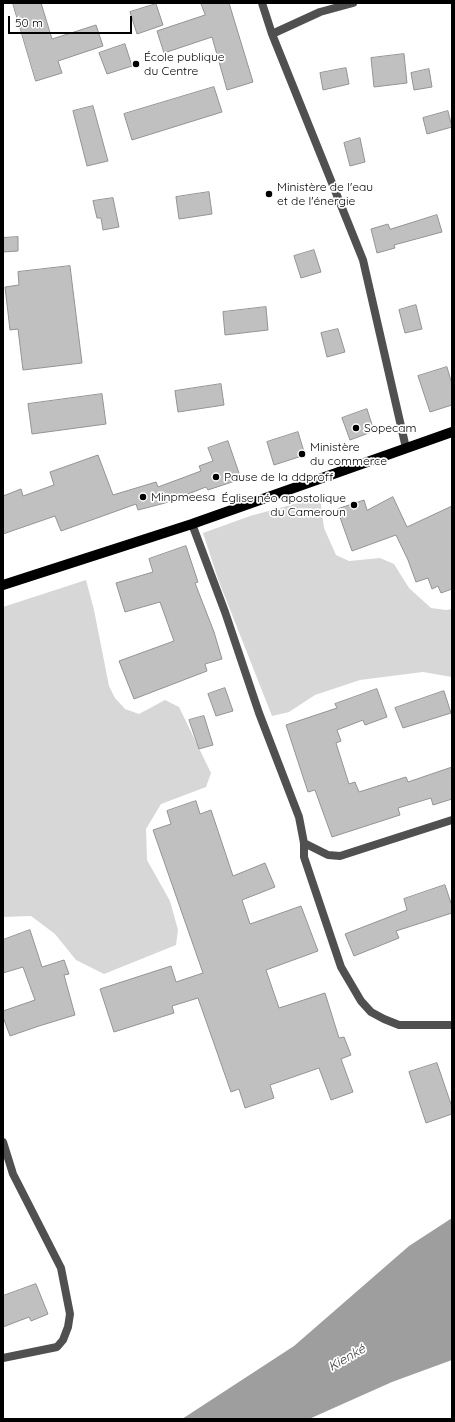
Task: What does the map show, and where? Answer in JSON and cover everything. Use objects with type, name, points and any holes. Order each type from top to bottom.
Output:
[{"type":"main road","points":[[3,585],[192,524],[452,432]]},
{"type":"street","points":[[262,3],[272,34],[363,260],[406,448]]},
{"type":"street","points":[[272,34],[320,12],[353,3]]},
{"type":"street","points":[[192,524],[225,612],[259,713],[300,817],[304,843],[304,857],[341,967],[361,1001],[371,1012],[384,1020],[399,1025],[452,1025]]},
{"type":"street","points":[[304,843],[328,855],[340,856],[452,820]]},
{"type":"street","points":[[3,1142],[12,1174],[61,1268],[70,1314],[68,1327],[63,1340],[57,1347],[3,1358]]},
{"type":"shaded area","points":[[320,497],[324,528],[336,555],[349,561],[380,558],[394,564],[409,588],[431,608],[446,610],[452,609],[452,677],[423,672],[360,680],[315,695],[289,712],[272,716],[218,579],[203,533],[250,516]]},
{"type":"shaded area","points":[[86,580],[94,610],[109,686],[115,698],[125,709],[139,714],[165,700],[179,707],[211,773],[206,787],[161,804],[146,829],[147,860],[170,901],[178,930],[176,945],[104,974],[76,960],[55,934],[31,916],[3,917],[3,607]]},
{"type":"water","name":"Kienké","points":[[452,1218],[452,1360],[392,1382],[309,1419],[182,1419],[294,1346],[409,1246]]},
{"type":"building","points":[[13,3],[41,3],[52,39],[96,25],[103,46],[58,61],[62,73],[36,81]]},
{"type":"building","points":[[201,3],[229,3],[253,82],[227,90],[212,37],[164,53],[157,31],[205,15]]},
{"type":"building","points":[[156,4],[163,25],[137,34],[130,12]]},
{"type":"building","points":[[125,44],[132,66],[107,74],[99,53]]},
{"type":"building","points":[[404,54],[407,83],[374,87],[371,58]]},
{"type":"building","points":[[346,68],[349,84],[323,90],[320,73]]},
{"type":"building","points":[[429,69],[432,87],[414,90],[411,73]]},
{"type":"building","points":[[214,87],[222,112],[132,140],[124,114]]},
{"type":"building","points":[[93,106],[108,161],[87,166],[73,111]]},
{"type":"building","points":[[448,111],[452,127],[427,134],[423,118]]},
{"type":"building","points":[[360,138],[365,162],[350,166],[344,143]]},
{"type":"building","points":[[209,192],[212,214],[179,219],[176,197]]},
{"type":"building","points":[[113,198],[119,227],[103,230],[101,218],[97,218],[93,201]]},
{"type":"building","points":[[437,215],[442,232],[394,245],[395,248],[377,253],[371,229],[388,224],[390,229]]},
{"type":"building","points":[[18,237],[18,251],[3,252],[3,238]]},
{"type":"building","points":[[314,250],[321,272],[301,278],[294,256]]},
{"type":"building","points":[[70,266],[82,363],[23,370],[18,329],[10,330],[5,287],[19,285],[18,272]]},
{"type":"building","points":[[416,305],[422,329],[405,333],[399,310]]},
{"type":"building","points":[[266,307],[268,330],[225,335],[223,312]]},
{"type":"building","points":[[338,329],[345,352],[327,357],[321,333]]},
{"type":"building","points":[[447,367],[452,384],[452,405],[430,412],[418,376]]},
{"type":"building","points":[[221,384],[224,405],[178,412],[175,391]]},
{"type":"building","points":[[102,394],[106,424],[32,434],[28,404]]},
{"type":"building","points":[[367,409],[374,431],[350,440],[342,418]]},
{"type":"building","points":[[298,432],[305,455],[274,465],[267,442]]},
{"type":"building","points":[[228,441],[241,479],[208,490],[206,487],[165,503],[138,510],[136,504],[61,531],[55,516],[3,534],[3,496],[21,489],[23,496],[54,485],[50,472],[98,455],[113,495],[156,482],[158,487],[201,471],[199,466],[213,461],[208,448]]},
{"type":"building","points":[[393,497],[407,527],[452,506],[452,589],[441,593],[438,586],[432,589],[428,578],[416,582],[408,560],[396,535],[352,551],[337,509],[364,500],[367,510]]},
{"type":"building","points":[[186,546],[198,582],[195,583],[214,632],[222,659],[205,664],[207,671],[134,699],[119,661],[174,641],[160,602],[125,612],[116,583],[153,572],[149,559]]},
{"type":"building","points":[[225,688],[233,711],[216,716],[208,694]]},
{"type":"building","points":[[377,689],[387,717],[365,725],[363,720],[337,730],[341,741],[336,743],[349,784],[355,782],[359,792],[406,777],[408,782],[452,767],[452,799],[433,805],[431,798],[398,808],[400,815],[332,837],[315,790],[308,792],[286,725],[337,708],[335,704]]},
{"type":"building","points":[[444,691],[451,713],[403,728],[395,708]]},
{"type":"building","points":[[204,716],[213,745],[199,749],[189,720]]},
{"type":"building","points":[[196,801],[200,814],[211,810],[233,876],[265,863],[275,887],[242,900],[250,924],[301,906],[318,951],[266,970],[279,1008],[325,993],[339,1038],[344,1037],[351,1055],[341,1059],[353,1092],[331,1100],[319,1068],[270,1085],[274,1098],[245,1108],[239,1089],[231,1092],[198,998],[172,1006],[174,1013],[114,1032],[100,989],[171,966],[176,982],[203,973],[153,830],[171,824],[167,811]]},
{"type":"building","points":[[445,885],[452,906],[452,913],[396,931],[399,938],[354,956],[345,934],[407,910],[404,899]]},
{"type":"building","points":[[30,930],[42,967],[64,960],[69,974],[64,975],[75,1015],[10,1036],[3,1017],[3,1011],[35,1000],[23,967],[3,973],[3,940]]},
{"type":"building","points":[[437,1063],[452,1107],[452,1114],[426,1123],[409,1072]]},
{"type":"building","points":[[36,1284],[48,1314],[31,1321],[29,1317],[3,1327],[3,1296]]},
{"type":"place","name":"École publique du Centre","points":[[136,64]]},
{"type":"place","name":"Ministère de l'eau et de l'énergie","points":[[269,194]]},
{"type":"place","name":"Sopecam","points":[[356,428]]},
{"type":"place","name":"Ministère du commerce","points":[[302,454]]},
{"type":"place","name":"Pause de la ddproff","points":[[216,477]]},
{"type":"place","name":"Minpmeesa","points":[[143,497]]},
{"type":"place","name":"Église néo apostolique du Cameroun","points":[[354,505]]}]
